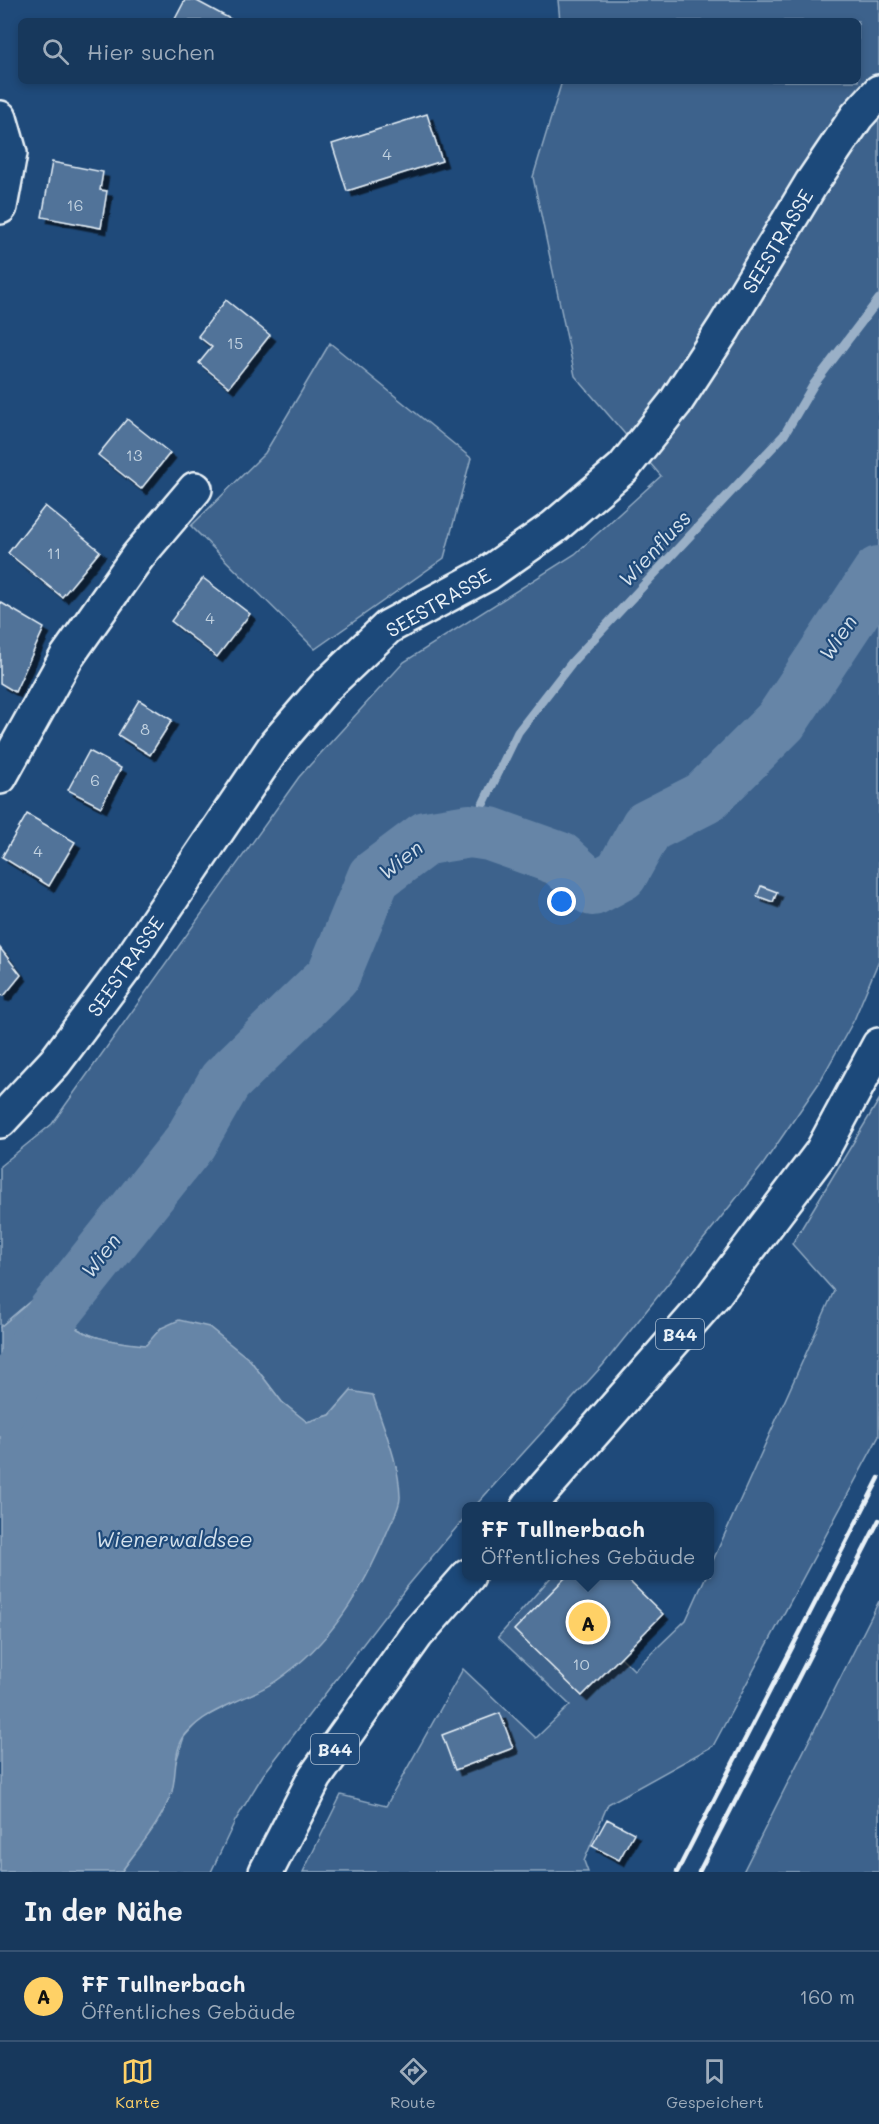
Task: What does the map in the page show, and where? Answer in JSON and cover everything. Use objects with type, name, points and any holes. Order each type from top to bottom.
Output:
[{"type":"street","name":"SEESTRASSE","points":[[0,1121],[55,1062],[125,968],[276,744],[326,686],[388,627],[487,574],[554,527],[623,468],[675,403],[724,328],[811,184],[857,116],[879,92]]},
{"type":"street","points":[[0,117],[10,153],[0,207]]},
{"type":"street","points":[[0,777],[66,658],[138,556],[195,489]]},
{"type":"street","name":"B44","points":[[533,1502],[713,1296],[821,1153],[879,1045]]},
{"type":"street","name":"B44","points":[[266,1872],[315,1776],[417,1634],[464,1580]]},
{"type":"shaded area","points":[[558,0],[879,0],[879,960],[854,1020],[819,1083],[762,1166],[603,1365],[479,1502],[462,1502],[462,1521],[406,1588],[263,1775],[235,1821],[211,1872],[121,1872],[155,1824],[172,1791],[173,1771],[184,1737],[199,1720],[277,1680],[295,1665],[351,1391],[330,1415],[307,1422],[282,1402],[250,1360],[161,1328],[146,1346],[99,1338],[74,1327],[62,1318],[40,1293],[0,1327],[0,1166],[52,1124],[299,777],[404,662],[575,554],[661,476],[575,376],[533,177],[561,84],[861,84],[861,18],[560,18]]},
{"type":"shaded area","points":[[330,343],[471,458],[444,558],[315,649],[191,526],[265,453]]},
{"type":"shaded area","points":[[879,1100],[879,1436],[713,1746],[608,1804],[584,1861],[588,1872],[303,1872],[341,1795],[386,1806],[463,1669],[536,1738],[570,1705],[498,1637],[548,1580],[563,1580],[515,1630],[582,1696],[621,1657],[634,1670],[686,1620],[704,1580],[714,1580],[714,1558],[834,1291],[792,1244]]},
{"type":"shaded area","points":[[879,1601],[879,1872],[743,1872]]},
{"type":"water","name":"Wienerwaldsee","points":[[40,1293],[51,1307],[73,1327],[113,1341],[146,1345],[161,1328],[179,1320],[209,1327],[250,1360],[282,1402],[307,1422],[330,1415],[351,1391],[373,1395],[394,1457],[399,1483],[400,1500],[396,1513],[368,1574],[343,1614],[329,1633],[296,1666],[265,1688],[217,1710],[186,1734],[179,1747],[174,1784],[168,1802],[150,1833],[121,1872],[0,1872],[0,1327]]},
{"type":"building","points":[[185,0],[195,0],[228,18],[176,18]]},
{"type":"building","points":[[427,114],[442,161],[347,191],[332,144]]},
{"type":"building","points":[[52,162],[103,172],[100,190],[107,191],[101,228],[42,217]]},
{"type":"building","points":[[226,300],[270,335],[229,387],[199,363],[212,347],[198,336]]},
{"type":"building","points":[[127,419],[170,453],[141,489],[98,455]]},
{"type":"building","points":[[45,506],[100,551],[62,597],[8,553]]},
{"type":"building","points":[[203,578],[250,614],[217,657],[171,621]]},
{"type":"building","points":[[0,602],[44,628],[15,692],[0,683]]},
{"type":"building","points":[[139,700],[172,720],[150,755],[118,735]]},
{"type":"building","points":[[89,751],[121,768],[101,807],[68,790]]},
{"type":"building","points":[[27,814],[75,842],[49,886],[2,857]]},
{"type":"building","points":[[761,886],[777,892],[773,902],[757,896]]},
{"type":"building","points":[[0,948],[21,975],[4,996],[0,995]]},
{"type":"building","points":[[563,1580],[628,1580],[663,1614],[582,1696],[514,1630]]},
{"type":"building","points":[[500,1713],[513,1748],[455,1770],[442,1735]]},
{"type":"building","points":[[607,1819],[634,1833],[619,1860],[592,1846]]},
{"type":"waterway","name":"Wienfluss","points":[[470,831],[518,732],[573,661],[784,435],[814,384],[879,299]]},
{"type":"waterway","name":"Wien","points":[[0,1409],[54,1313],[190,1142],[225,1081],[333,976],[374,877],[426,838],[470,831],[490,834],[560,859],[593,889],[621,874],[647,827],[704,798],[781,721],[879,573]]},
{"type":"railway","points":[[677,1872],[879,1478]]},
{"type":"railway","points":[[699,1872],[879,1520]]},
{"type":"place","name":"FF Tullnerbach","points":[[588,1622]]}]
